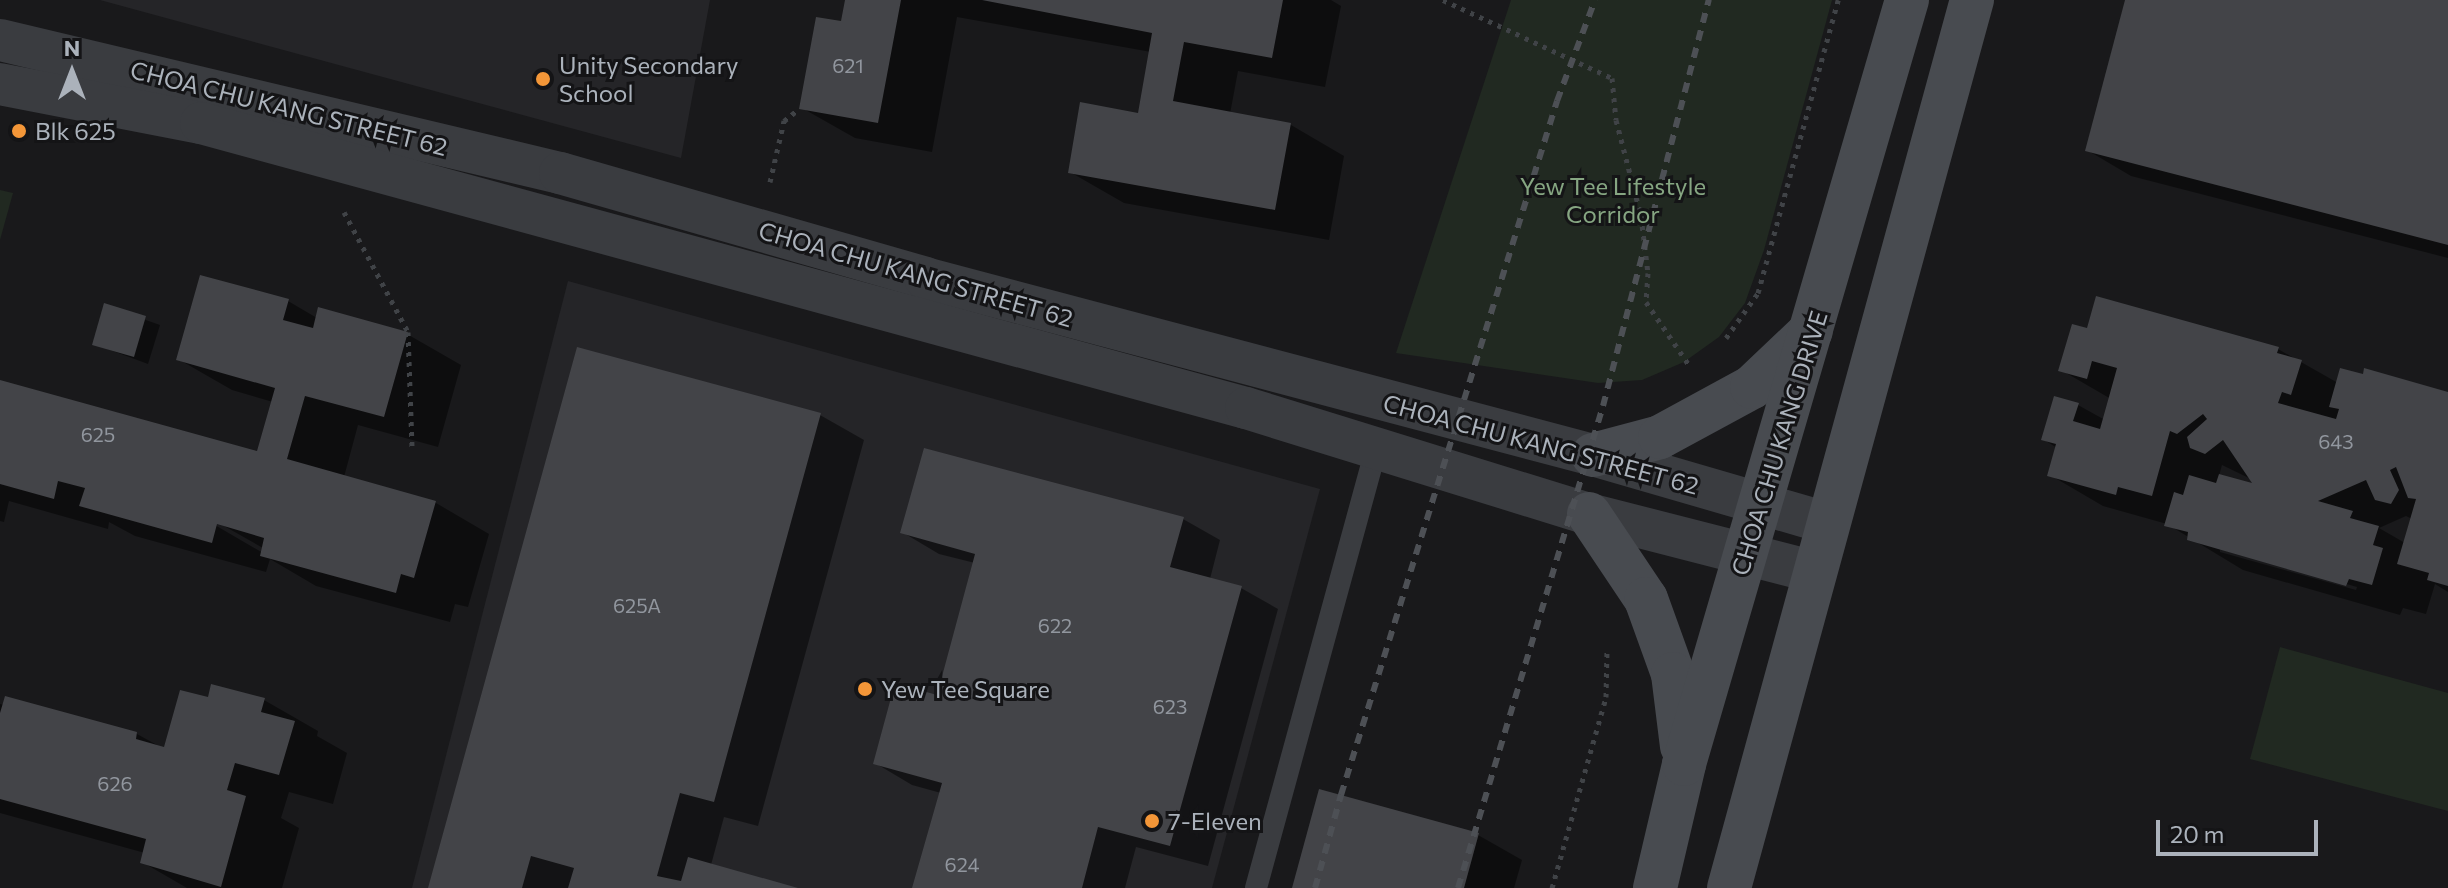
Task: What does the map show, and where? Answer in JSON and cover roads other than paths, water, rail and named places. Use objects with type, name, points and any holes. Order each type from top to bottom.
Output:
[{"type":"main road","name":"CHOA CHU KANG DRIVE","points":[[1655,888],[1684,764],[1907,0]]},
{"type":"main road","points":[[1729,888],[1972,0]]},
{"type":"main road","points":[[1593,455],[1660,437],[1752,387],[1813,329]]},
{"type":"main road","points":[[1589,514],[1646,599],[1673,674],[1684,764]]},
{"type":"street","name":"CHOA CHU KANG STREET 62","points":[[0,40],[206,106],[1377,447],[1589,514],[1815,572]]},
{"type":"street","name":"CHOA CHU KANG STREET 62","points":[[0,84],[206,106],[560,173],[925,278],[1593,455],[1827,523]]},
{"type":"lane","points":[[1256,888],[1377,447]]},
{"type":"railway","points":[[1315,888],[1341,795],[1557,101],[1595,0]]},
{"type":"railway","points":[[1458,888],[1603,406],[1709,0]]},
{"type":"place","name":"Unity Secondary School","points":[[543,79]]},
{"type":"place","name":"Blk 625","points":[[19,131]]},
{"type":"place","name":"Yew Tee Square","points":[[865,689]]},
{"type":"place","name":"7-Eleven","points":[[1152,821]]},
{"type":"park label","name":"Yew Tee Lifestyle Corridor","points":[[1613,200]]}]
